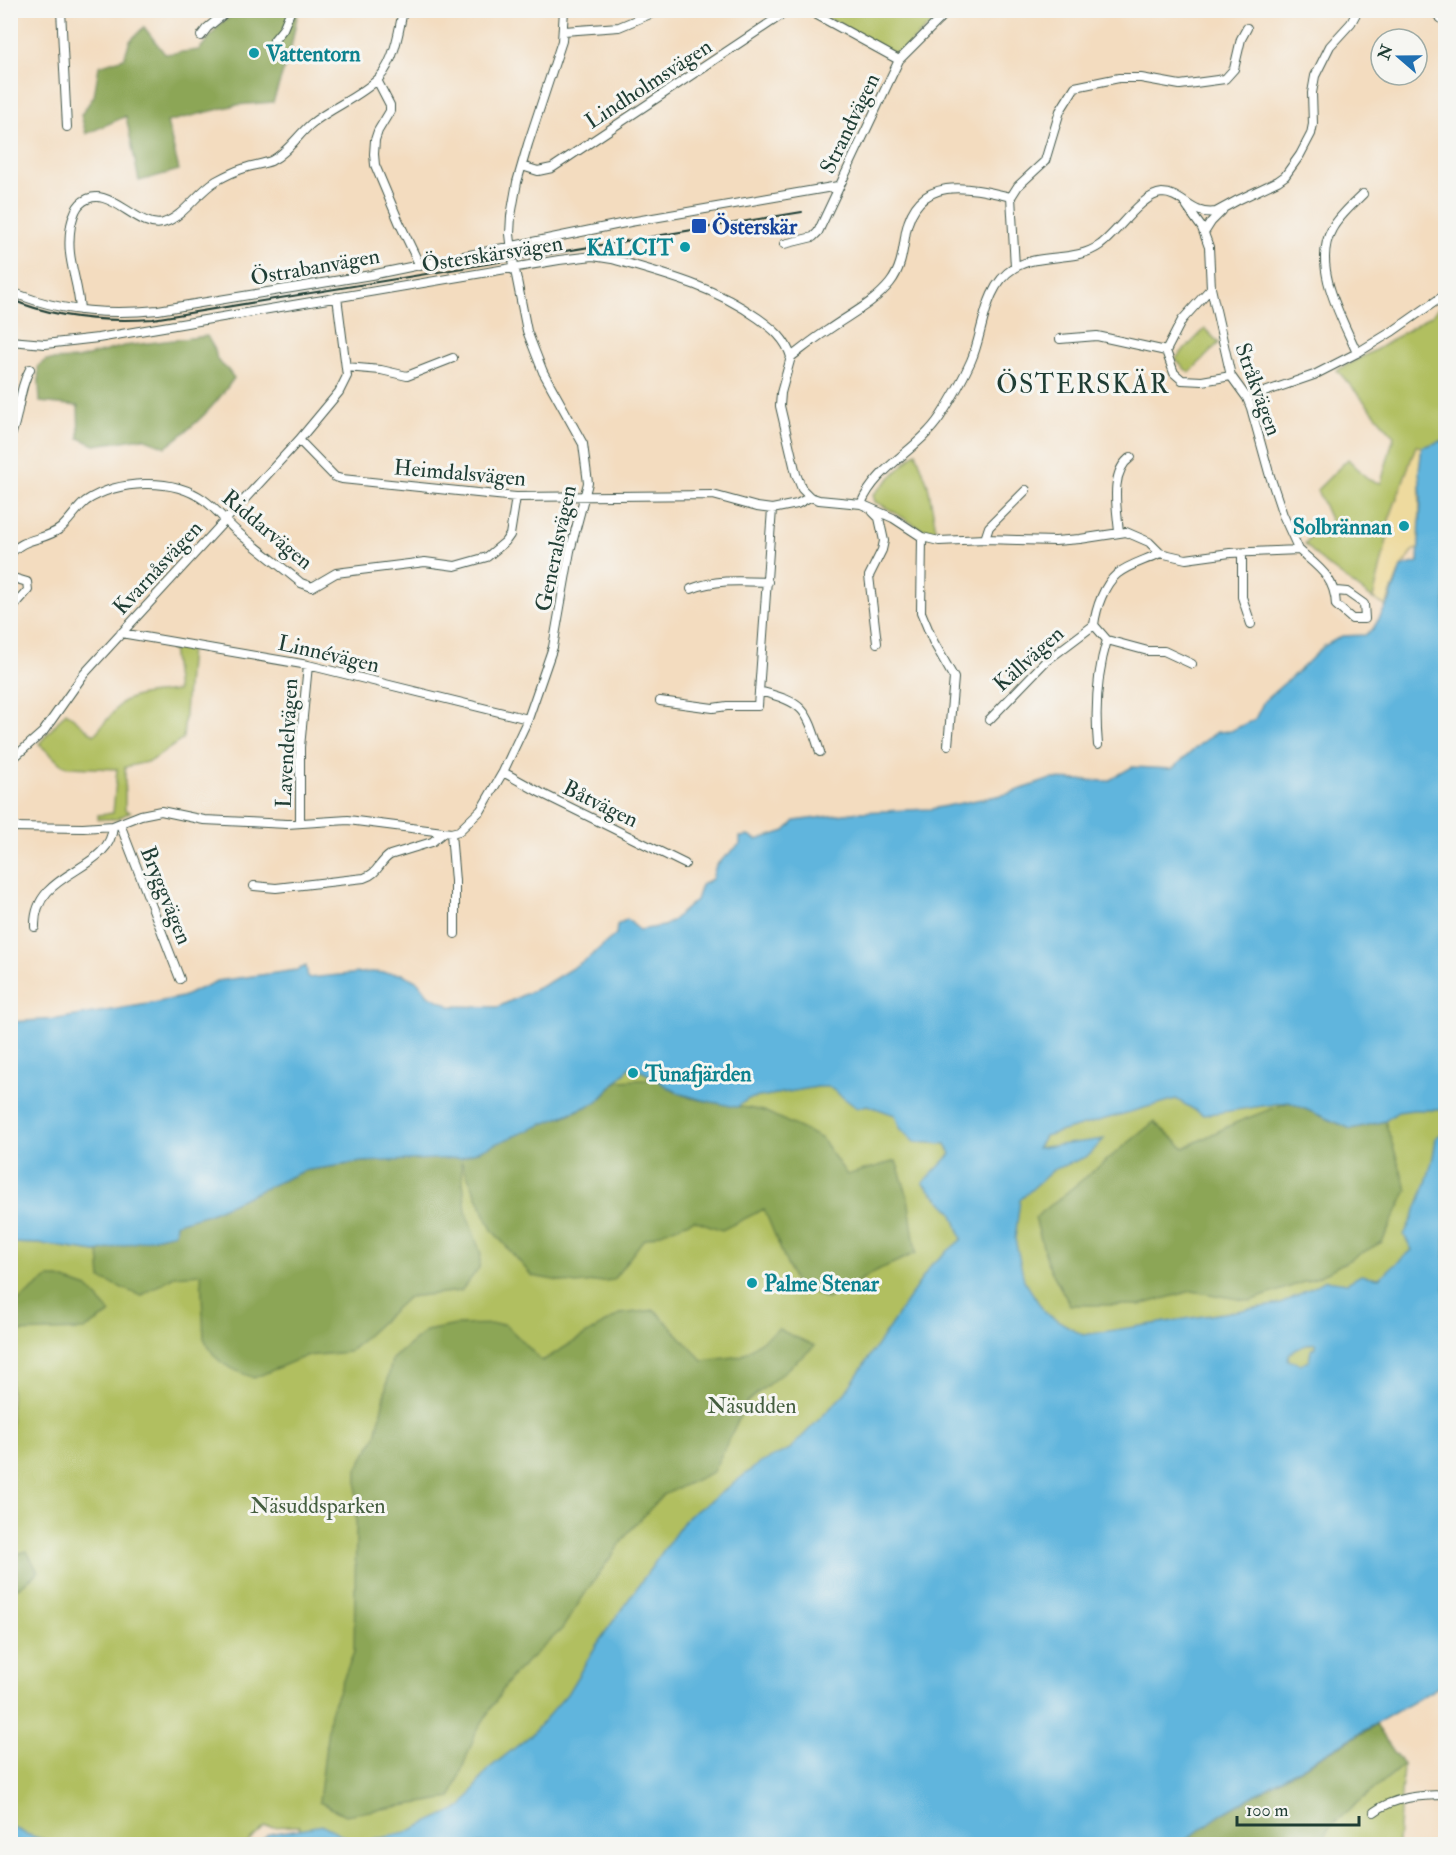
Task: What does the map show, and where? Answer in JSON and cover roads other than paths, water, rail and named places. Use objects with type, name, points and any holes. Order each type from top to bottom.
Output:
[{"type":"street","points":[[61,10],[67,127]]},
{"type":"street","points":[[274,40],[283,29],[291,10]]},
{"type":"street","points":[[80,310],[70,261],[69,243],[73,217],[80,204],[93,198],[102,198],[149,222],[163,223],[171,220],[215,181],[270,161],[312,123],[377,80],[388,66],[403,10]]},
{"type":"street","name":"Generalsvägen","points":[[254,886],[288,887],[364,878],[377,872],[390,855],[432,842],[465,826],[481,810],[503,772],[528,719],[553,646],[570,551],[588,483],[583,444],[554,393],[527,331],[510,247],[511,216],[522,166],[558,56],[564,31],[564,10]]},
{"type":"street","points":[[564,31],[619,27],[660,10]]},
{"type":"street","name":"Lindholmsvägen","points":[[522,166],[538,171],[552,168],[789,10]]},
{"type":"street","points":[[808,10],[898,60]]},
{"type":"street","name":"Strandvägen","points":[[784,244],[813,237],[818,232],[898,60],[949,10]]},
{"type":"street","points":[[1204,233],[1222,210],[1285,176],[1300,155],[1311,134],[1314,115],[1312,93],[1317,69],[1330,46],[1351,23],[1358,10]]},
{"type":"street","points":[[1432,10],[1446,23]]},
{"type":"street","points":[[201,36],[226,11]]},
{"type":"street","points":[[1015,267],[1011,197],[1018,186],[1045,161],[1060,111],[1075,87],[1130,78],[1180,85],[1225,79],[1234,69],[1246,28]]},
{"type":"street","points":[[377,80],[390,105],[390,111],[378,130],[375,140],[375,165],[420,266]]},
{"type":"street","name":"Östrabanvägen","points":[[10,291],[40,302],[80,310],[127,313],[169,308],[420,266],[630,222],[838,186]]},
{"type":"street","points":[[1011,197],[968,187],[945,189],[923,199],[911,214],[900,262],[889,285],[865,306],[790,357],[780,406],[796,474],[802,489],[819,500],[865,506],[893,518],[922,537],[939,541],[985,539],[1055,541],[1126,532],[1141,538],[1156,548],[1160,554],[1194,559],[1299,549],[1326,573],[1336,591]]},
{"type":"street","points":[[865,506],[872,484],[931,430],[940,417],[971,361],[991,296],[1001,279],[1015,267],[1042,259],[1089,252],[1107,240],[1146,201],[1164,193],[1178,198],[1186,205],[1203,213],[1222,210]]},
{"type":"street","points":[[1357,353],[1327,280],[1325,252],[1332,230],[1363,194]]},
{"type":"street","name":"Stråkvägen","points":[[1186,205],[1204,233],[1210,255],[1210,288],[1231,376],[1247,398],[1283,515],[1299,549]]},
{"type":"street","name":"Österskärsvägen","points":[[10,342],[45,344],[98,338],[593,256],[639,267],[726,297],[776,332],[790,357]]},
{"type":"street","points":[[1210,288],[1182,320],[1166,351],[1174,373],[1182,380],[1202,381],[1231,376]]},
{"type":"street","points":[[1247,398],[1314,375],[1357,353],[1446,294]]},
{"type":"street","name":"Kvarnåsvägen","points":[[10,761],[43,732],[84,674],[299,440],[339,392],[345,381],[346,368],[337,297]]},
{"type":"street","points":[[1060,339],[1097,336],[1166,351]]},
{"type":"street","points":[[346,368],[381,370],[407,376],[453,358]]},
{"type":"street","points":[[10,438],[30,369]]},
{"type":"street","name":"Heimdalsvägen","points":[[299,440],[335,477],[516,497],[713,495],[757,507],[772,508],[797,504],[810,496]]},
{"type":"street","points":[[1119,532],[1118,476],[1121,466],[1131,457]]},
{"type":"street","name":"Riddarvägen","points":[[10,555],[19,545],[45,537],[58,530],[85,502],[108,491],[126,486],[148,485],[177,488],[202,498],[301,583],[312,587],[336,573],[424,562],[455,566],[488,557],[505,543],[510,535],[516,497]]},
{"type":"street","points":[[985,539],[988,527],[1026,490]]},
{"type":"street","points":[[865,506],[879,518],[884,541],[869,576],[878,643]]},
{"type":"street","points":[[660,701],[713,708],[727,705],[758,706],[772,508]]},
{"type":"street","points":[[922,537],[921,612],[933,642],[954,678],[948,745]]},
{"type":"street","points":[[1242,553],[1242,597],[1251,624]]},
{"type":"street","name":"Källvägen","points":[[988,720],[1045,662],[1094,625],[1104,593],[1115,575],[1160,554]]},
{"type":"street","points":[[10,577],[27,582],[28,590],[10,611]]},
{"type":"street","points":[[691,589],[721,580],[768,582]]},
{"type":"street","name":"Källvägen","points":[[1094,625],[1107,640]]},
{"type":"street","name":"Linnévägen","points":[[121,633],[308,665],[528,719]]},
{"type":"street","points":[[1098,745],[1097,704],[1107,640],[1148,651],[1164,651],[1192,664]]},
{"type":"street","name":"Lavendelvägen","points":[[300,823],[300,747],[308,665]]},
{"type":"street","points":[[759,691],[783,697],[800,707],[810,719],[820,752]]},
{"type":"street","name":"Båtvägen","points":[[503,772],[685,864]]},
{"type":"street","points":[[10,826],[83,828],[117,825],[141,814],[161,811],[204,820],[300,823],[348,820],[447,833],[455,881],[455,934]]},
{"type":"street","points":[[35,927],[35,914],[52,886],[97,856],[109,842],[117,825]]},
{"type":"street","name":"Bryggvägen","points":[[117,825],[180,979]]},
{"type":"street","points":[[1374,1812],[1405,1798],[1446,1795]]},
{"type":"water","points":[[1445,440],[1445,1110],[1398,1112],[1385,1121],[1351,1129],[1289,1102],[1203,1115],[1176,1099],[1045,1136],[1037,1148],[1104,1139],[1088,1156],[1053,1170],[1020,1200],[1015,1239],[1024,1280],[1045,1313],[1083,1335],[1281,1304],[1326,1280],[1347,1283],[1361,1275],[1379,1278],[1412,1250],[1404,1235],[1424,1188],[1432,1162],[1436,1137],[1445,1132],[1445,1683],[1222,1814],[1180,1844],[258,1844],[269,1834],[323,1825],[358,1843],[405,1833],[462,1807],[487,1770],[531,1735],[567,1694],[597,1644],[687,1517],[760,1463],[790,1449],[845,1393],[931,1265],[962,1239],[952,1212],[923,1183],[951,1154],[946,1144],[914,1142],[900,1128],[895,1115],[867,1105],[857,1108],[829,1087],[748,1099],[737,1107],[684,1095],[643,1071],[630,1067],[597,1102],[461,1158],[362,1162],[303,1171],[208,1214],[176,1223],[175,1233],[96,1252],[42,1244],[11,1243],[11,1022],[57,1019],[148,1004],[182,997],[217,981],[297,970],[306,966],[308,978],[371,972],[403,974],[418,982],[428,995],[450,1006],[498,1007],[546,984],[587,959],[616,934],[617,925],[627,919],[639,930],[664,926],[673,920],[696,900],[701,885],[712,879],[716,865],[740,844],[740,837],[749,836],[757,840],[785,831],[795,821],[859,812],[931,809],[1007,794],[1051,779],[1108,781],[1132,767],[1172,769],[1217,732],[1231,731],[1255,719],[1264,701],[1324,646],[1342,636],[1365,635],[1373,629],[1390,600],[1401,567],[1418,562],[1421,498],[1419,471],[1422,447]],"holes":[[[1316,1343],[1316,1347],[1311,1350],[1309,1361],[1301,1364],[1288,1360],[1289,1354],[1299,1348]]]},
{"type":"water","points":[[11,1826],[26,1834],[57,1844],[11,1844]]},
{"type":"railway","points":[[10,299],[45,311],[81,318],[153,319],[802,212]]},
{"type":"place","name":"Vattentorn","points":[[254,53]]},
{"type":"place","name":"Österskär","points":[[699,226]]},
{"type":"place","name":"KALCIT","points":[[685,247]]},
{"type":"place","name":"Solbrännan","points":[[1404,526]]},
{"type":"place","name":"Tunafjärden","points":[[633,1073]]},
{"type":"place","name":"Palme Stenar","points":[[752,1283]]},
{"type":"district","name":"ÖSTERSKÄR","points":[[1083,384]]},
{"type":"park label","name":"Näsudden","points":[[752,1405]]},
{"type":"park label","name":"Näsuddsparken","points":[[318,1505]]}]
